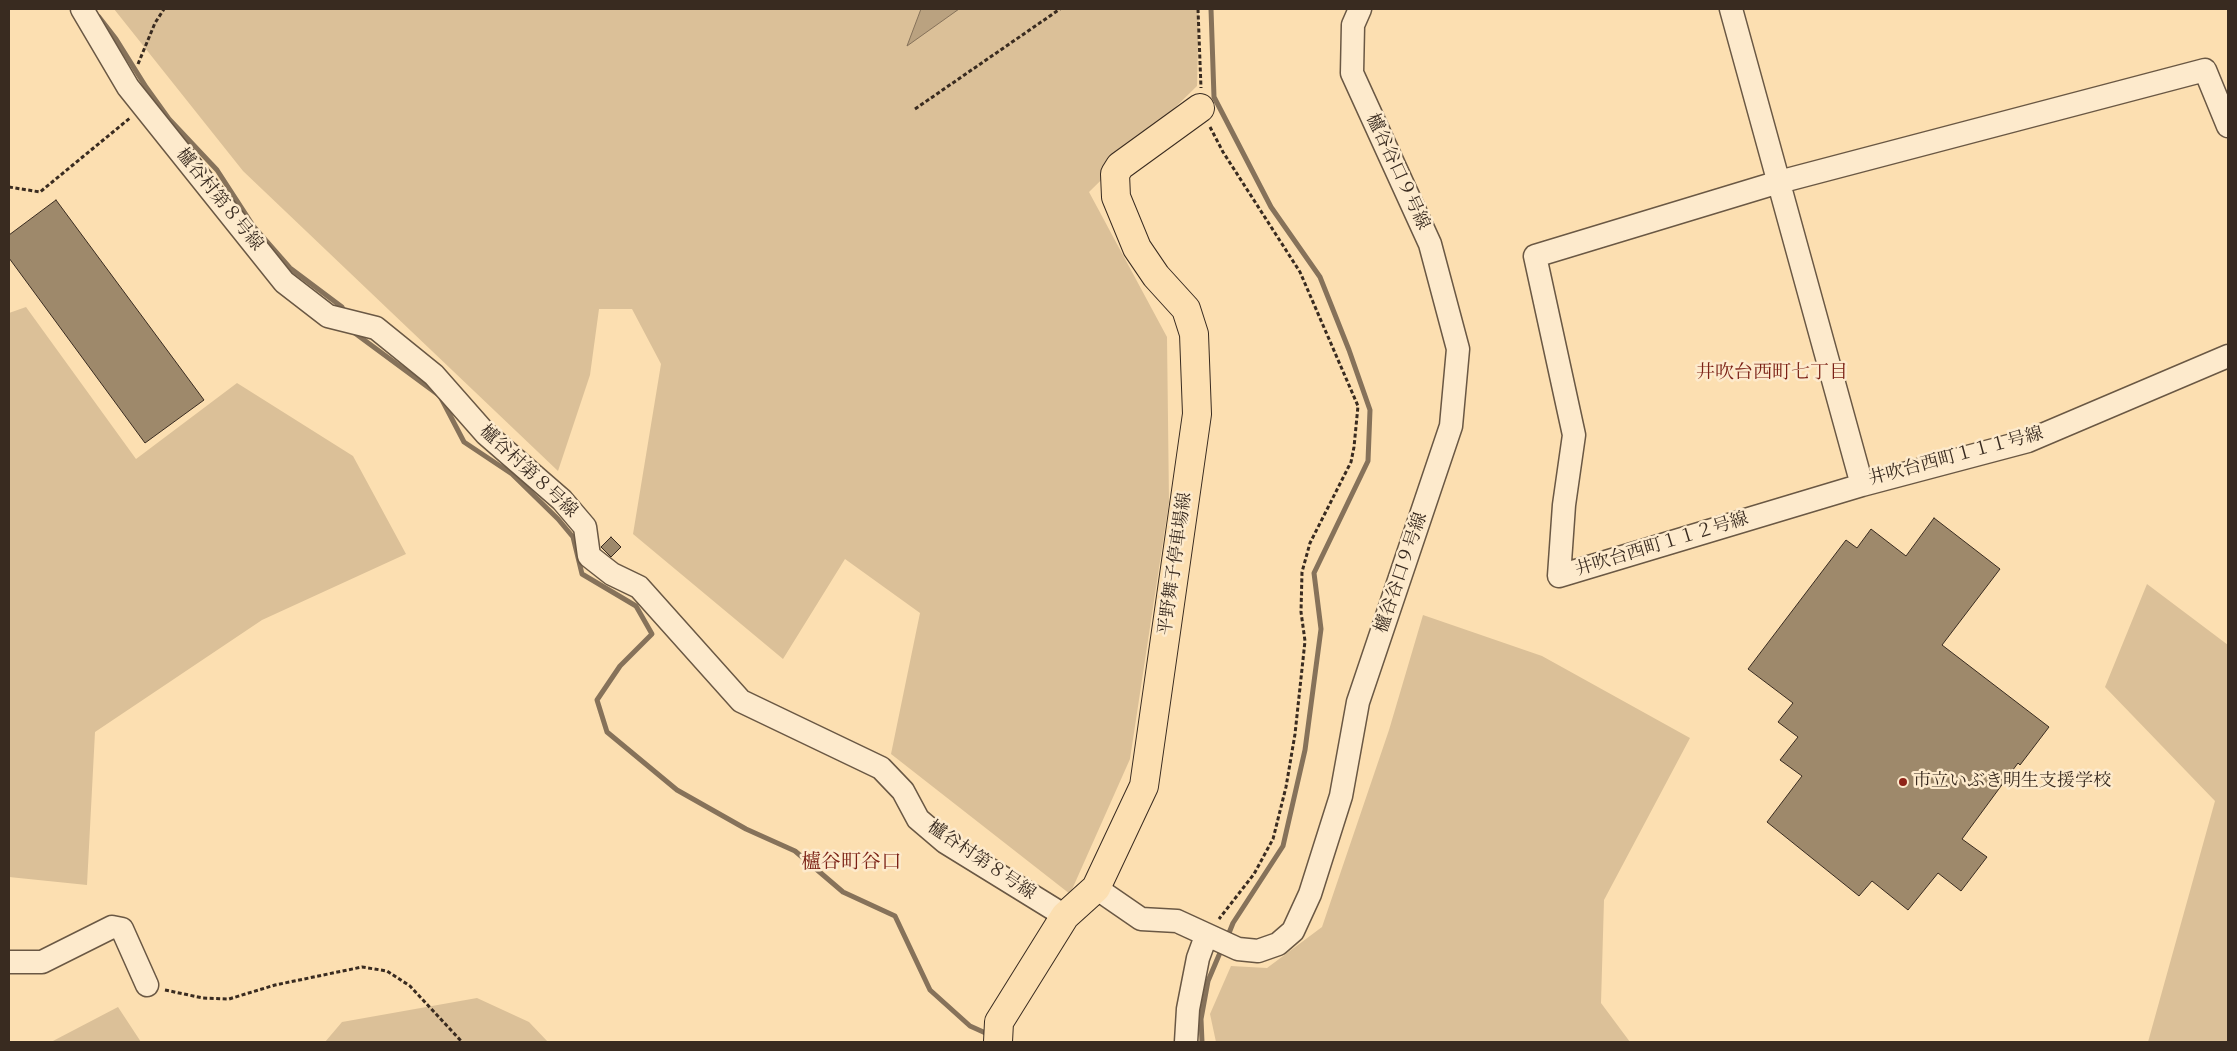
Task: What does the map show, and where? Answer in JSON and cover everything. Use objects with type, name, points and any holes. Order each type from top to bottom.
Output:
[{"type":"main road","name":"平野舞子停車場線","points":[[998,1038],[999,1022],[1065,916],[1096,888],[1144,786],[1197,414],[1194,334],[1186,309],[1156,276],[1137,248],[1116,197],[1114,174],[1120,166],[1200,108]]},
{"type":"street","name":"櫨谷村第８号線","points":[[82,9],[128,87],[284,282],[328,316],[376,328],[434,375],[486,434],[562,500],[585,526],[589,556],[612,574],[639,587],[741,701],[881,768],[903,791],[918,819],[945,842],[1065,916]]},
{"type":"street","name":"櫨谷谷口９号線","points":[[1096,888],[1141,919],[1178,921],[1220,941],[1258,951],[1278,944],[1293,931],[1310,894],[1341,796],[1358,702],[1451,426],[1458,349],[1430,244],[1352,73],[1353,25],[1360,9]]},
{"type":"street","name":"井吹台西町１１１号線","points":[[1731,9],[1862,485],[2028,441],[2228,356]]},
{"type":"street","points":[[1779,182],[2205,70],[2228,126]]},
{"type":"street","name":"井吹台西町１１２号線","points":[[1779,182],[1535,256],[1574,435],[1564,505],[1558,576],[1862,485]]},
{"type":"street","points":[[9,962],[42,962],[112,927],[122,929],[147,985]]},
{"type":"street","points":[[1186,1042],[1188,1009],[1198,958],[1220,941]]},
{"type":"path","points":[[128,87],[155,22],[164,9]]},
{"type":"path","points":[[915,109],[1060,9]]},
{"type":"path","points":[[1198,9],[1202,93],[1200,108],[1223,152],[1300,272],[1358,406],[1354,447],[1350,462],[1310,542],[1302,572],[1301,612],[1305,641],[1295,734],[1286,787],[1273,839],[1220,941]]},
{"type":"path","points":[[9,187],[40,192],[144,107]]},
{"type":"path","points":[[147,985],[203,998],[229,999],[276,985],[362,966],[387,971],[410,986],[462,1042]]},
{"type":"shaded area","points":[[114,9],[1199,9],[1197,86],[1089,192],[1167,337],[1169,502],[1130,759],[1070,894],[891,754],[920,613],[845,559],[783,659],[633,534],[661,364],[632,309],[599,309],[590,375],[558,471],[243,171]]},
{"type":"shaded area","points":[[921,9],[959,9],[907,46]]},
{"type":"shaded area","points":[[26,307],[136,459],[237,383],[353,456],[406,554],[262,620],[95,732],[87,885],[9,877],[9,313]]},
{"type":"shaded area","points":[[2147,584],[2228,645],[2228,1042],[2148,1042],[2215,801],[2105,687]]},
{"type":"shaded area","points":[[1423,615],[1542,656],[1690,738],[1604,900],[1601,1003],[1630,1042],[1216,1042],[1210,1014],[1231,966],[1267,968],[1322,927],[1389,730]]},
{"type":"shaded area","points":[[477,998],[529,1022],[548,1042],[325,1042],[342,1022]]},
{"type":"shaded area","points":[[118,1007],[141,1042],[51,1042]]},
{"type":"building","points":[[56,200],[204,400],[145,443],[9,258],[9,235]]},
{"type":"building","points":[[1934,518],[2000,569],[1942,645],[2049,727],[2020,765],[2018,763],[1962,839],[1987,857],[1961,891],[1938,873],[1908,910],[1872,881],[1859,896],[1767,822],[1802,776],[1780,760],[1798,737],[1778,722],[1793,703],[1748,669],[1846,540],[1857,548],[1871,529],[1906,556]]},
{"type":"building","points":[[611,537],[621,547],[611,557],[601,547]]},
{"type":"waterway","points":[[1211,9],[1214,97],[1271,207],[1320,277],[1370,410],[1368,461],[1314,573],[1321,629],[1305,750],[1283,846],[1233,923],[1227,938]]},
{"type":"waterway","points":[[99,17],[116,39],[146,87],[169,119],[217,170],[254,227],[290,268],[342,307],[345,314]]},
{"type":"waterway","points":[[352,331],[440,396],[464,442],[512,474],[558,519],[573,537],[582,574],[636,606],[652,634],[620,666],[597,700],[607,732],[677,790],[746,829],[795,851],[843,892],[895,916],[930,990],[970,1026],[990,1035]]},
{"type":"waterway","points":[[1202,1042],[1201,1019],[1208,981],[1222,948]]},
{"type":"place","name":"市立いぶき明生支援学校","points":[[1903,782]]},
{"type":"district","name":"井吹台西町七丁目","points":[[1772,374]]},
{"type":"district","name":"櫨谷町谷口","points":[[851,863]]}]
